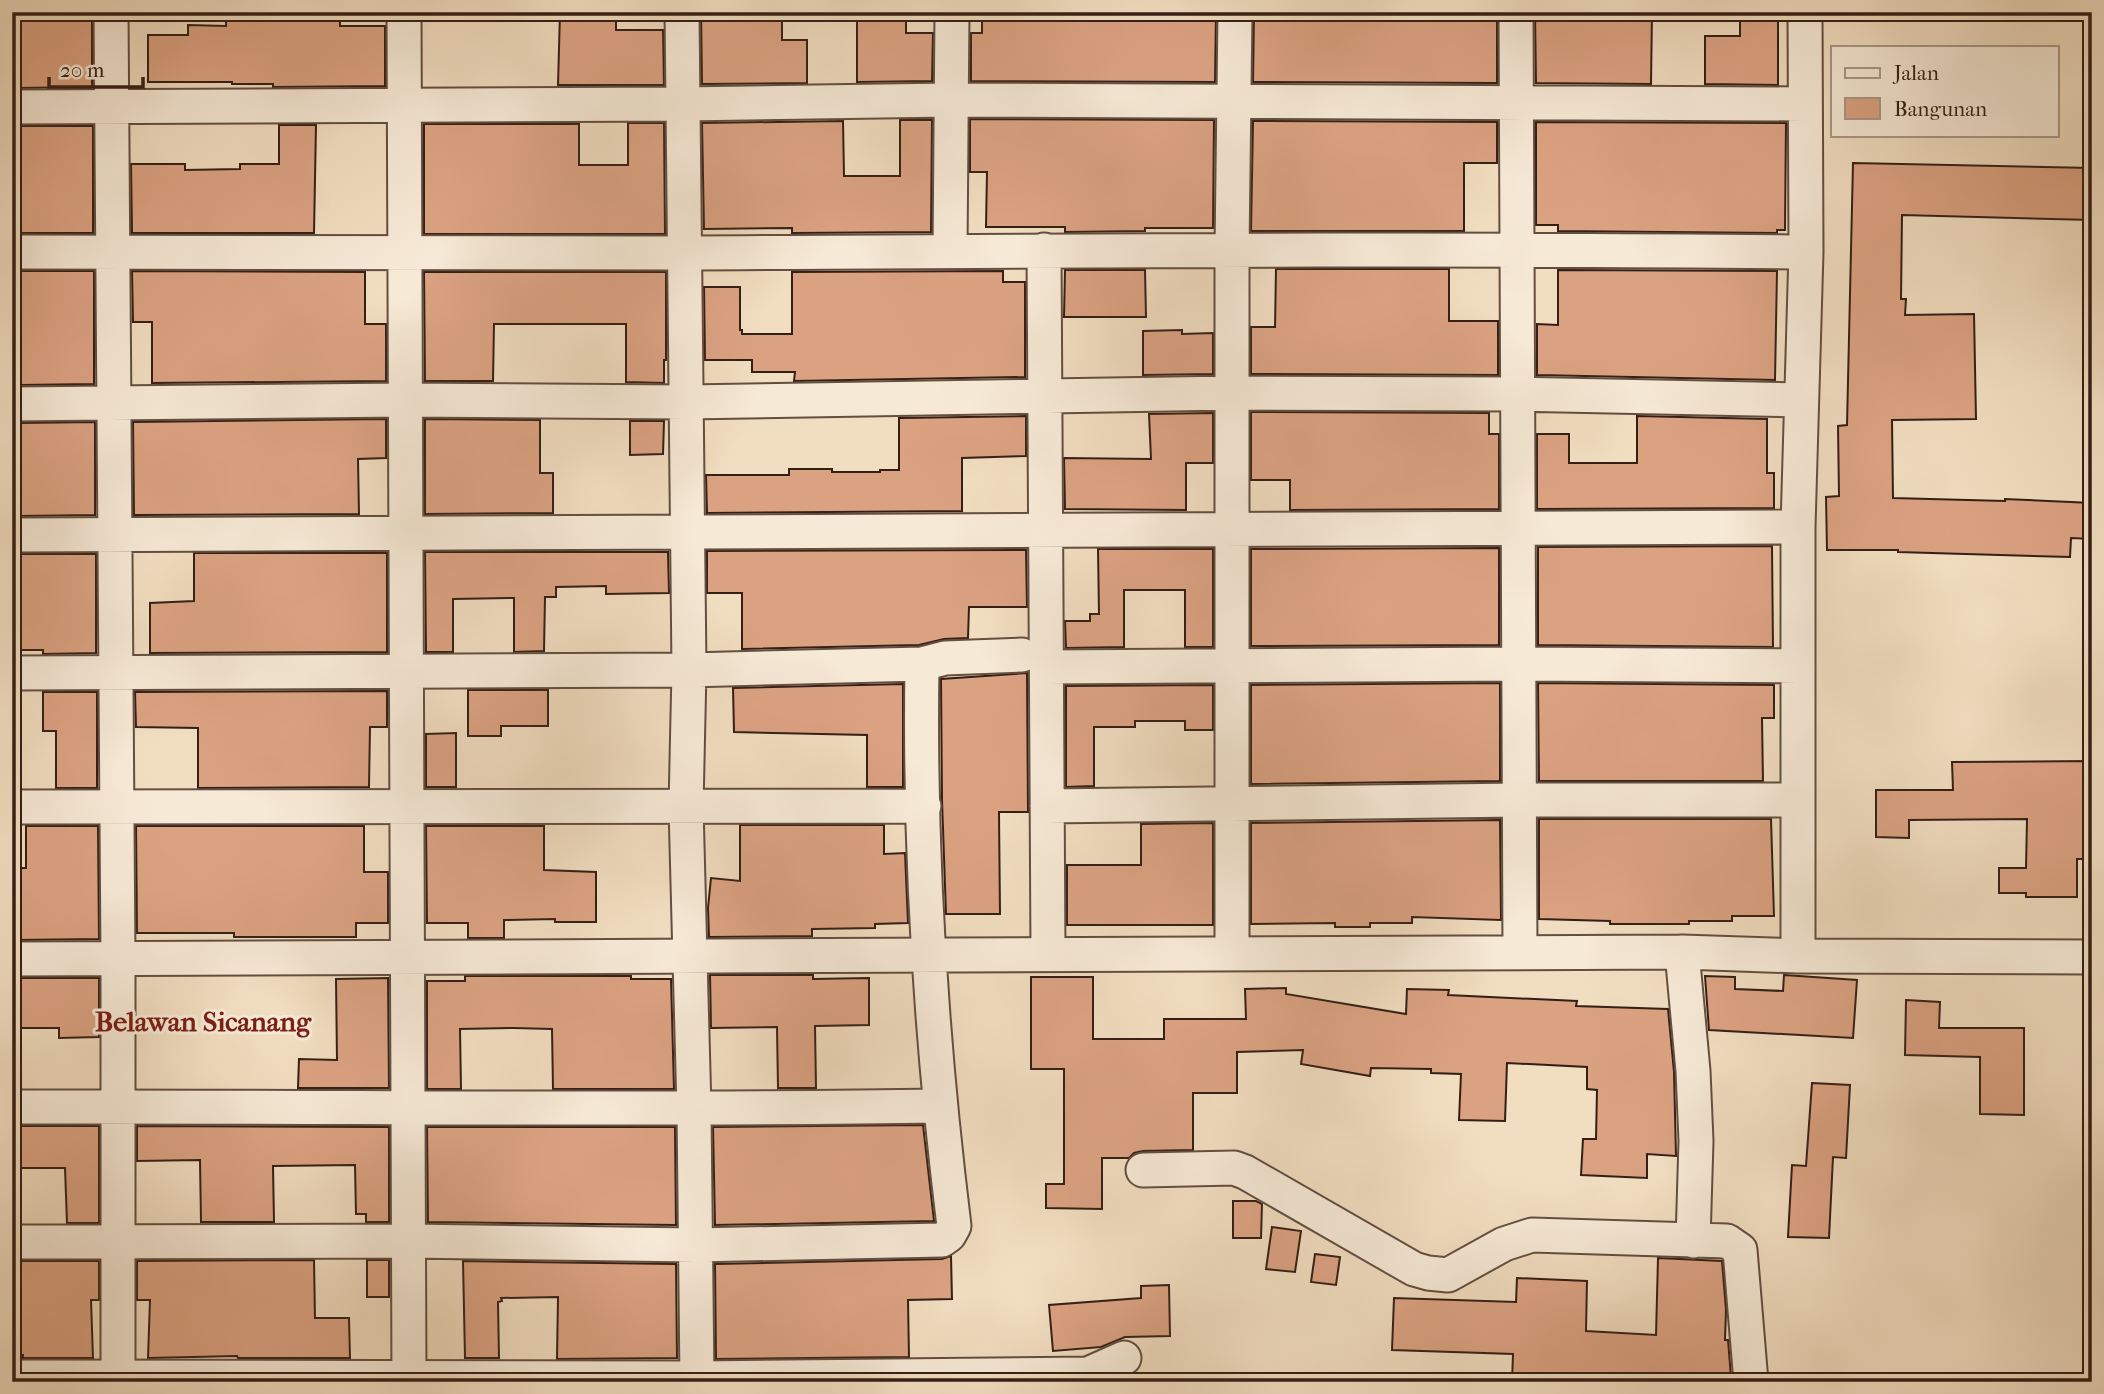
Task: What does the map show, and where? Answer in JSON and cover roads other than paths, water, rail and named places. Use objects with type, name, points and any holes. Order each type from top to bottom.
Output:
[{"type":"street","points":[[111,12],[118,959],[118,1379]]},
{"type":"street","points":[[404,12],[409,1379]]},
{"type":"street","points":[[682,12],[689,670],[686,807],[694,1110],[697,1380]]},
{"type":"street","points":[[950,251],[952,12]]},
{"type":"street","points":[[1232,953],[1232,250],[1235,12]]},
{"type":"street","points":[[1516,12],[1520,953]]},
{"type":"street","points":[[1798,956],[1798,527],[1806,252],[1805,12]]},
{"type":"street","points":[[12,107],[951,100],[1805,104]]},
{"type":"street","points":[[12,252],[685,253],[1518,249],[1806,252]]},
{"type":"street","points":[[1044,250],[1046,531],[1035,661],[1047,806],[1048,954]]},
{"type":"street","points":[[12,404],[405,400],[686,402],[1232,393],[1518,394],[1800,400]]},
{"type":"street","points":[[12,535],[1798,527]]},
{"type":"street","points":[[12,673],[689,670],[922,664],[945,659],[1232,665],[1798,666]]},
{"type":"street","points":[[12,1242],[409,1241],[695,1245],[942,1240],[954,1226],[939,1106],[929,954],[922,664]]},
{"type":"street","points":[[1047,806],[1520,800],[1798,800]]},
{"type":"street","points":[[12,807],[924,806]]},
{"type":"street","points":[[1682,952],[1693,1071],[1696,1141],[1693,1241]]},
{"type":"street","points":[[12,959],[1682,952],[1798,956],[2092,957]]},
{"type":"street","points":[[12,1107],[408,1106],[694,1110],[939,1106]]},
{"type":"street","points":[[1143,1170],[1234,1168],[1414,1269],[1428,1273],[1448,1275],[1503,1244],[1532,1235],[1727,1241],[1740,1250],[1751,1382]]},
{"type":"street","points":[[12,1377],[697,1380],[1088,1374],[1124,1358]]},
{"type":"district","name":"Belawan Sicanang","points":[[203,1021]]}]
